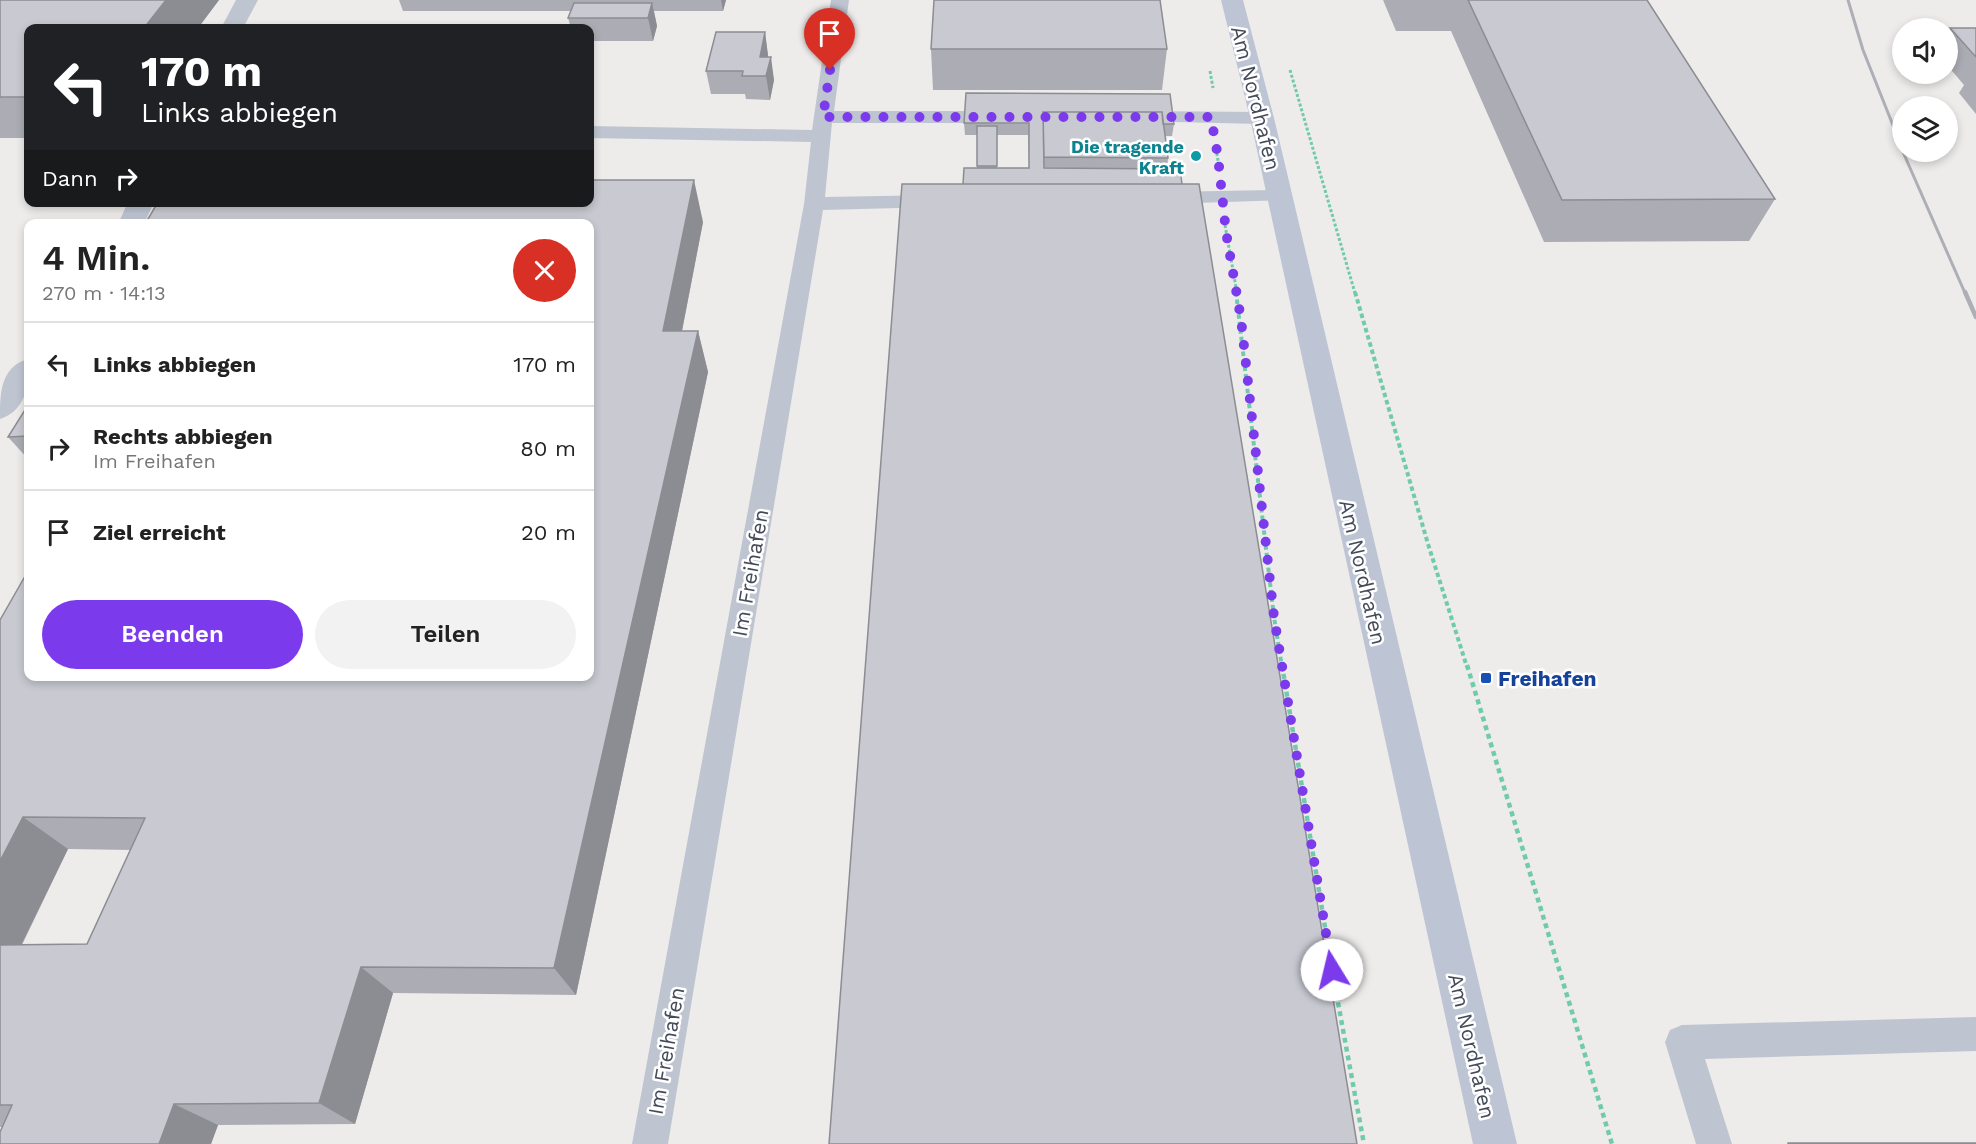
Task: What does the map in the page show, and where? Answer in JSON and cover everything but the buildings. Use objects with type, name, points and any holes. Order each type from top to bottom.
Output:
[{"type":"main road","name":"Am Nordhafen","points":[[1232,0],[1262,118],[1495,1144]]},
{"type":"street","points":[[234,24],[247,0]]},
{"type":"street","points":[[0,408],[24,375]]},
{"type":"lane","name":"Im Freihafen","points":[[650,1144],[814,204],[840,0]]},
{"type":"lane","points":[[594,132],[822,127],[1019,117]]},
{"type":"lane","points":[[1115,117],[1262,118]]},
{"type":"lane","points":[[1140,198],[1279,196]]},
{"type":"lane","points":[[814,204],[953,201]]},
{"type":"lane","points":[[1714,1144],[1682,1042],[1976,1034]]},
{"type":"path","points":[[1290,68],[1428,544],[1517,828],[1612,1144]]},
{"type":"path","points":[[1211,117],[1241,319],[1274,617],[1332,970],[1364,1144]]},
{"type":"railway","points":[[1848,0],[1863,50],[1892,123]]},
{"type":"railway","points":[[1907,162],[1965,293]]},
{"type":"railway","points":[[1965,292],[1976,317]]},
{"type":"place","name":"Die tragende Kraft","points":[[1196,156]]},
{"type":"place","name":"Freihafen","points":[[1486,678]]},
{"type":"route","points":[[830,70],[823,117],[1211,117],[1257,444],[1274,617],[1332,970]]}]
